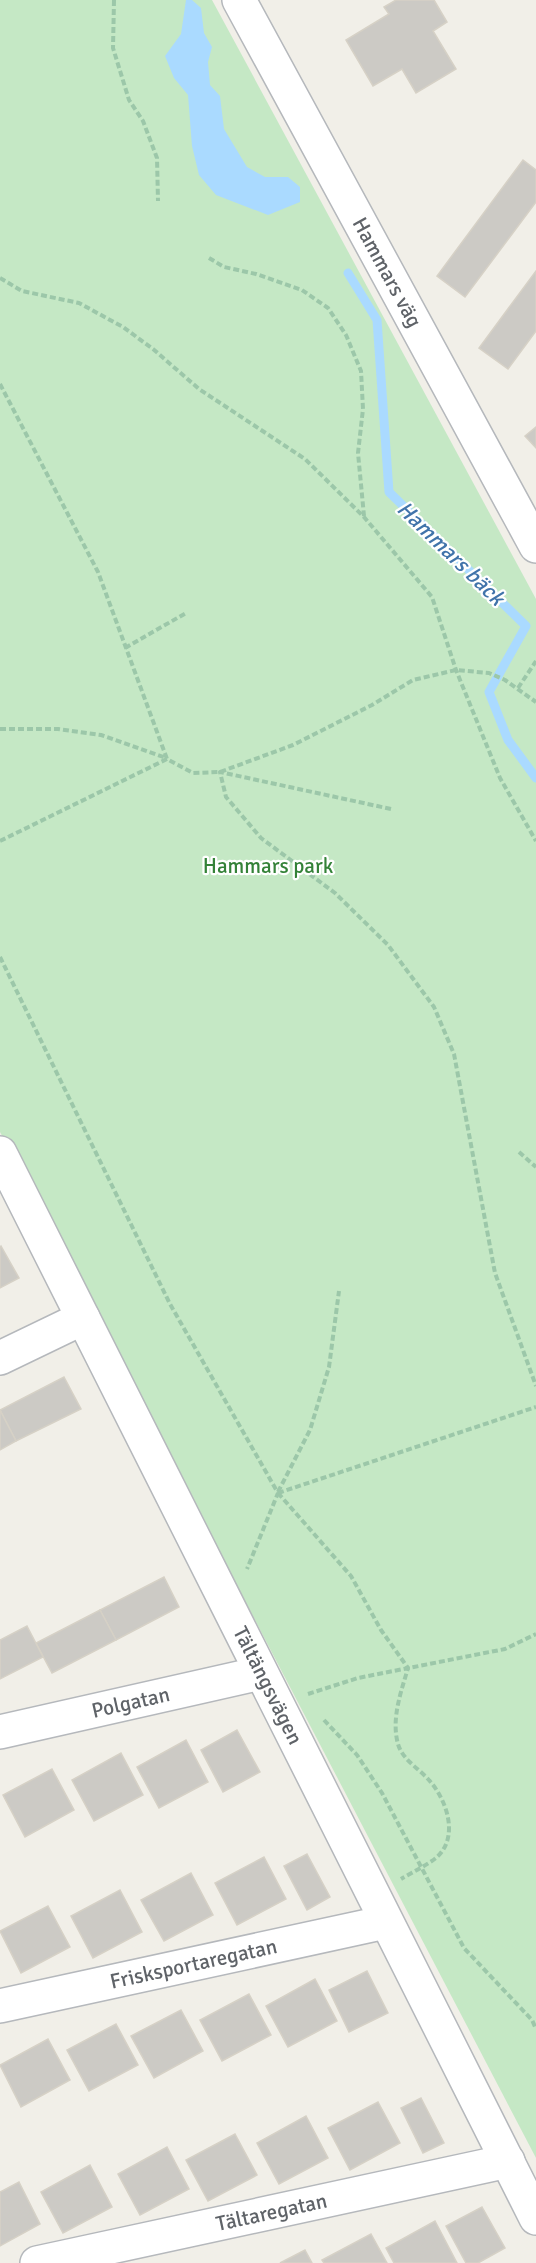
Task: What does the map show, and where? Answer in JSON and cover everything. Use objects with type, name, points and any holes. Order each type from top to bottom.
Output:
[{"type":"street","name":"Hammars väg","points":[[239,0],[536,546]]},
{"type":"street","name":"Tältängsvägen","points":[[0,1153],[536,2218]]},
{"type":"street","points":[[0,1358],[83,1318]]},
{"type":"street","name":"Polgatan","points":[[0,1732],[266,1683]]},
{"type":"street","name":"Frisksportaregatan","points":[[0,2006],[380,1910]]},
{"type":"street","name":"Tältaregatan","points":[[37,2263],[508,2161]]},
{"type":"path","points":[[114,0],[113,48],[129,100],[143,121],[157,158],[158,201]]},
{"type":"path","points":[[209,258],[224,267],[256,274],[302,290],[328,308],[346,335],[361,370],[363,408],[358,453],[364,517]]},
{"type":"path","points":[[0,278],[22,291],[79,303],[123,327],[153,349],[199,389],[305,459],[364,517],[432,597],[456,670],[500,778],[536,841]]},
{"type":"path","points":[[0,384],[98,572],[167,759]]},
{"type":"path","points":[[126,648],[186,613]]},
{"type":"path","points":[[518,688],[536,661]]},
{"type":"path","points":[[220,772],[293,745],[372,705],[413,680],[456,670],[489,673],[518,688],[536,702]]},
{"type":"path","points":[[0,729],[58,729],[101,735],[167,759],[193,773],[220,772],[391,809]]},
{"type":"path","points":[[0,841],[167,759]]},
{"type":"path","points":[[220,772],[226,797],[261,838],[335,893],[388,945],[434,1007],[454,1054],[495,1273],[536,1386]]},
{"type":"path","points":[[0,957],[170,1304],[278,1493],[351,1576],[381,1630],[408,1668]]},
{"type":"path","points":[[519,1152],[536,1167]]},
{"type":"path","points":[[222,1594],[246,1571],[278,1493],[310,1430],[329,1367],[339,1291]]},
{"type":"path","points":[[278,1493],[536,1407]]},
{"type":"path","points":[[266,1683],[299,1697],[358,1678],[505,1648],[536,1634]]},
{"type":"path","points":[[380,1910],[420,1866],[437,1857],[447,1842],[449,1833],[447,1814],[441,1794],[398,1747],[394,1725],[408,1668]]},
{"type":"path","points":[[316,1713],[357,1755],[381,1793],[464,1948],[532,2020],[536,2029]]},
{"type":"green space","name":"Hammars park","points":[[0,0],[212,0],[536,599],[536,2158],[0,1132]]},
{"type":"water","points":[[186,0],[192,0],[201,8],[204,33],[212,47],[208,62],[210,85],[220,96],[224,129],[247,167],[265,177],[288,177],[300,187],[300,202],[268,215],[216,195],[199,175],[192,146],[188,95],[174,78],[165,56],[181,34]]},
{"type":"building","points":[[396,0],[434,0],[447,22],[433,31],[456,69],[416,93],[402,69],[373,86],[346,40],[389,14],[384,7]]},
{"type":"building","points":[[523,160],[536,170],[536,202],[465,297],[437,276]]},
{"type":"building","points":[[536,271],[536,331],[508,369],[479,348]]},
{"type":"building","points":[[536,427],[536,448],[525,436]]},
{"type":"building","points":[[0,1247],[19,1278],[0,1288]]},
{"type":"building","points":[[64,1377],[81,1409],[16,1441],[0,1410]]},
{"type":"building","points":[[0,1410],[16,1441],[0,1450]]},
{"type":"building","points":[[164,1577],[179,1607],[116,1640],[100,1610]]},
{"type":"building","points":[[100,1610],[116,1640],[52,1673],[36,1643]]},
{"type":"building","points":[[27,1626],[43,1657],[0,1679],[0,1640]]},
{"type":"building","points":[[237,1730],[260,1772],[223,1792],[201,1750]]},
{"type":"building","points":[[186,1740],[208,1782],[159,1808],[137,1767]]},
{"type":"building","points":[[121,1753],[143,1795],[94,1821],[72,1780]]},
{"type":"building","points":[[52,1769],[74,1810],[25,1837],[3,1795]]},
{"type":"building","points":[[307,1854],[330,1897],[307,1910],[284,1866]]},
{"type":"building","points":[[264,1857],[286,1899],[237,1925],[215,1883]]},
{"type":"building","points":[[191,1873],[213,1915],[164,1941],[141,1900]]},
{"type":"building","points":[[120,1890],[142,1932],[93,1958],[71,1916]]},
{"type":"building","points":[[48,1906],[70,1947],[21,1973],[0,1931]]},
{"type":"building","points":[[367,1971],[388,2013],[349,2032],[329,1990]]},
{"type":"building","points":[[315,1979],[337,2021],[288,2047],[266,2006]]},
{"type":"building","points":[[249,1994],[271,2035],[222,2061],[200,2020]]},
{"type":"building","points":[[181,2010],[203,2051],[154,2078],[131,2036]]},
{"type":"building","points":[[116,2024],[138,2065],[89,2091],[67,2050]]},
{"type":"building","points":[[48,2039],[70,2080],[21,2107],[0,2065]]},
{"type":"building","points":[[421,2098],[444,2143],[423,2153],[401,2108]]},
{"type":"building","points":[[378,2102],[400,2143],[350,2170],[328,2128]]},
{"type":"building","points":[[306,2116],[328,2158],[279,2184],[257,2143]]},
{"type":"building","points":[[235,2134],[257,2175],[208,2201],[186,2160]]},
{"type":"building","points":[[167,2147],[189,2189],[140,2215],[118,2174]]},
{"type":"building","points":[[90,2165],[112,2207],[63,2233],[41,2192]]},
{"type":"building","points":[[19,2182],[40,2224],[0,2246],[0,2192]]},
{"type":"building","points":[[482,2207],[505,2248],[478,2263],[466,2263],[446,2226]]},
{"type":"building","points":[[435,2221],[457,2263],[394,2263],[386,2248]]},
{"type":"building","points":[[371,2234],[387,2263],[324,2263],[322,2260]]},
{"type":"building","points":[[305,2250],[312,2263],[280,2263]]},
{"type":"waterway","name":"Hammars bäck","points":[[348,273],[377,320],[389,492],[526,626],[489,692],[508,740],[536,778]]}]
